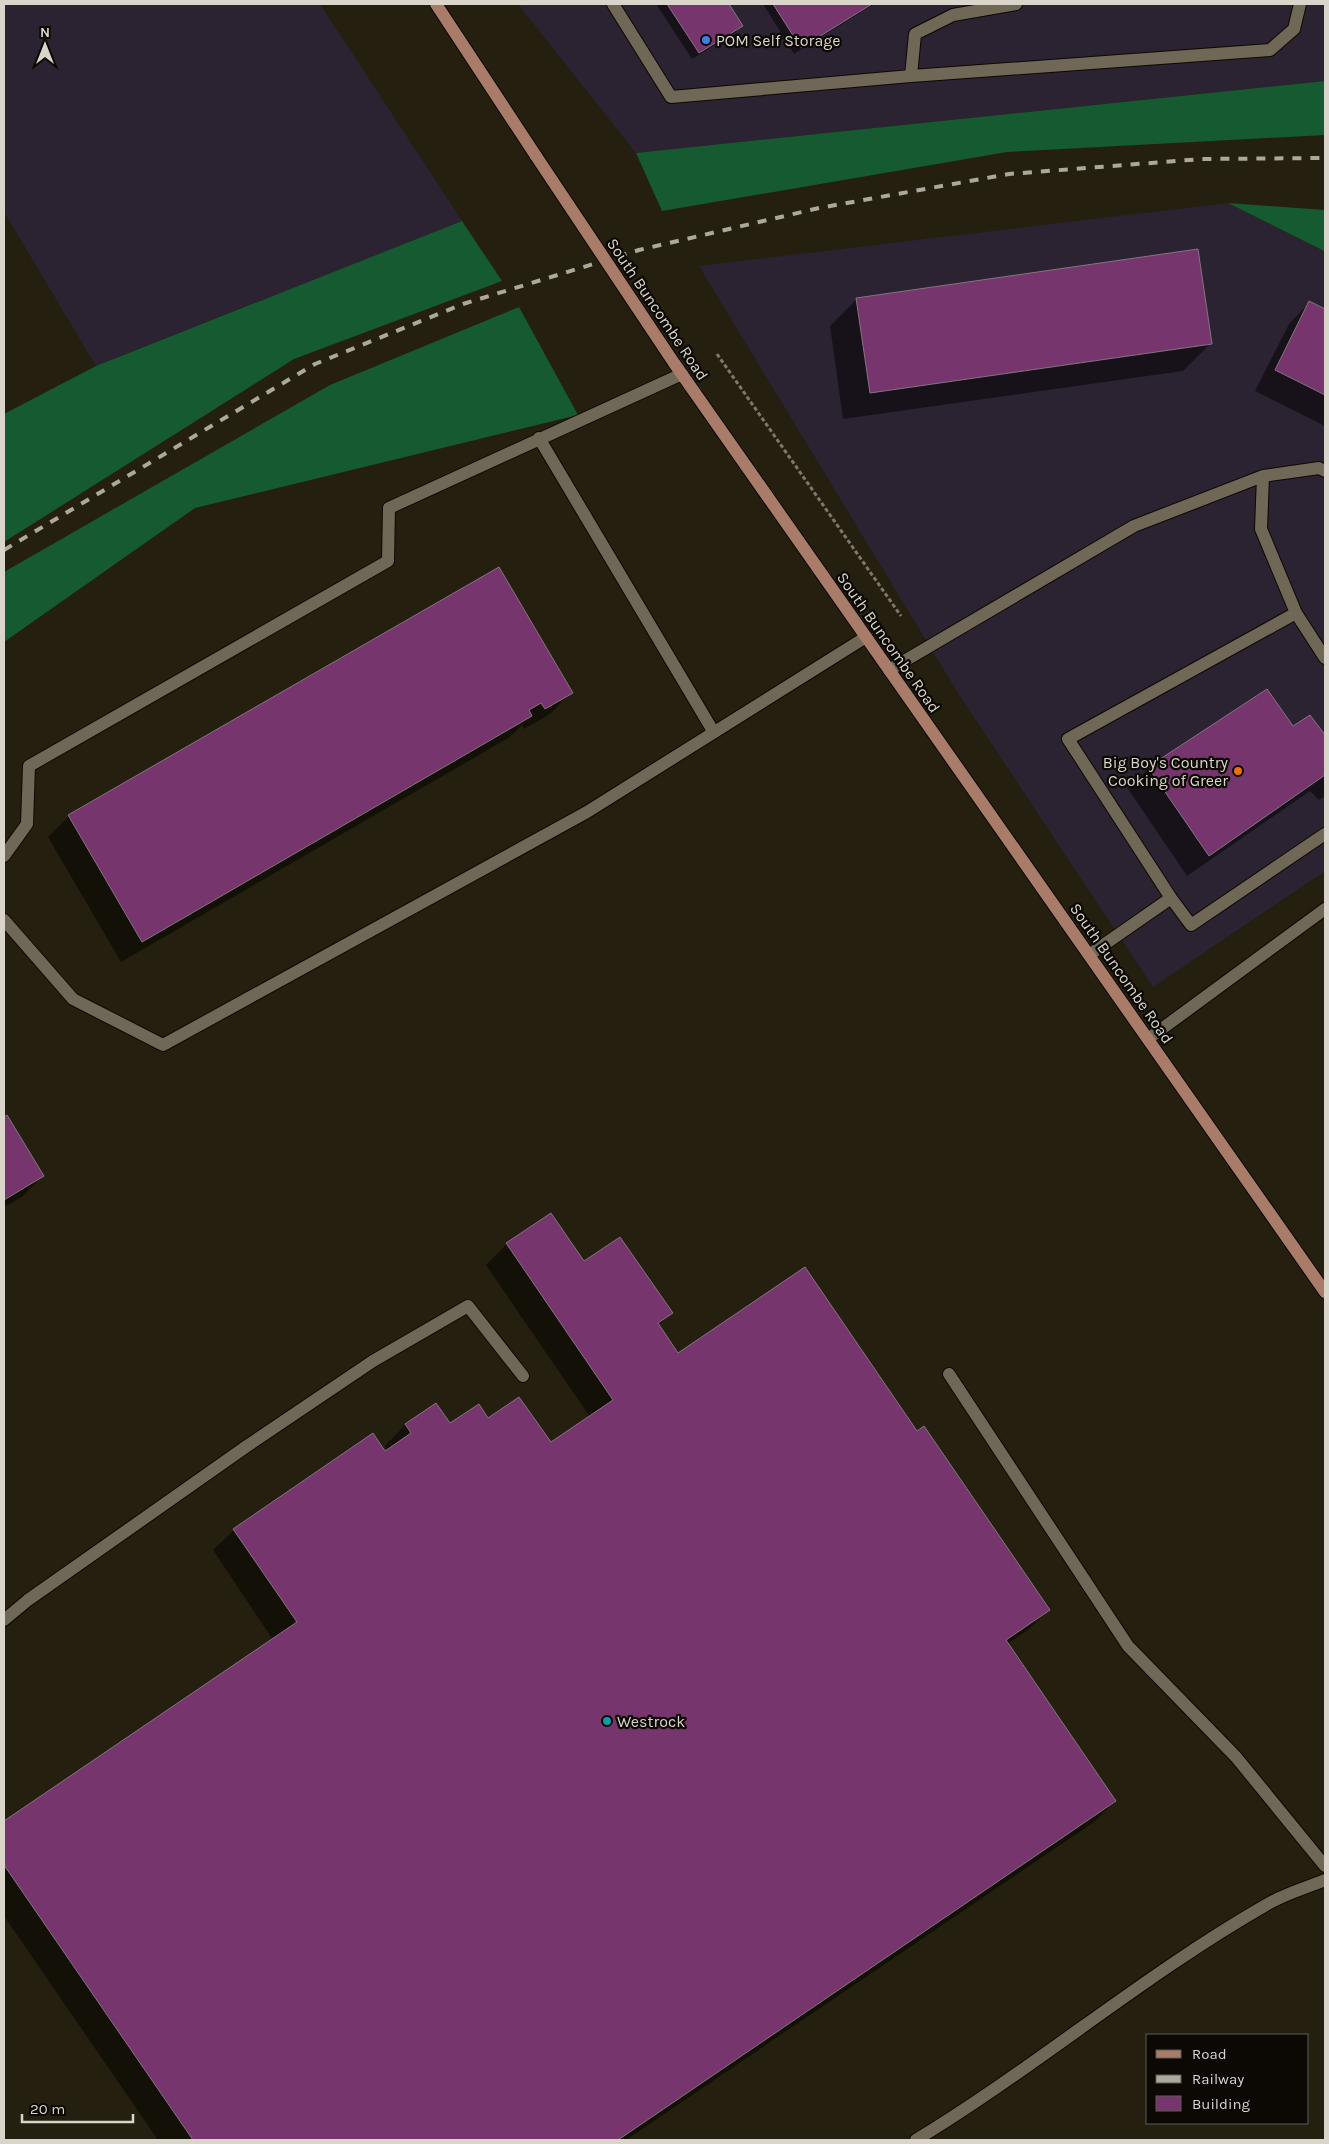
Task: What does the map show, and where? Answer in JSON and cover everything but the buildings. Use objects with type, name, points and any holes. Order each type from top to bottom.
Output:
[{"type":"main road","name":"South Buncombe Road","points":[[436,4],[674,363],[1325,1292]]},
{"type":"lane","points":[[613,4],[671,97],[911,76],[1270,50],[1294,29],[1300,4]]},
{"type":"lane","points":[[911,76],[915,34],[953,15],[1016,4]]},
{"type":"lane","points":[[4,856],[27,824],[29,766],[388,562],[389,508],[682,374]]},
{"type":"lane","points":[[539,438],[713,731]]},
{"type":"lane","points":[[889,670],[1134,526],[1263,476],[1319,468],[1325,470]]},
{"type":"lane","points":[[1263,476],[1261,529],[1296,614],[1325,658]]},
{"type":"lane","points":[[1296,614],[1068,739],[1171,898],[1191,925],[1325,834]]},
{"type":"lane","points":[[4,920],[72,999],[163,1045],[587,812],[713,731],[866,637]]},
{"type":"lane","points":[[1089,956],[1171,898]]},
{"type":"lane","points":[[1148,1039],[1325,909]]},
{"type":"lane","points":[[4,1620],[28,1600],[246,1446],[372,1361],[468,1306],[522,1376]]},
{"type":"lane","points":[[949,1374],[1128,1646],[1236,1757],[1325,1866]]},
{"type":"lane","points":[[916,2140],[971,2107],[1163,1970],[1251,1914],[1267,1904],[1325,1880]]},
{"type":"path","points":[[717,354],[901,616]]},
{"type":"shaded area","points":[[4,4],[320,4],[462,221],[96,366],[4,212]]},
{"type":"shaded area","points":[[518,4],[1325,4],[1325,81],[636,153]]},
{"type":"shaded area","points":[[1228,203],[1325,252],[1325,871],[1153,987],[958,693],[699,266]]},
{"type":"green space","points":[[1325,81],[1325,135],[1007,152],[662,211],[636,153]]},
{"type":"green space","points":[[1228,203],[1325,210],[1325,252],[1322,250]]},
{"type":"green space","points":[[462,221],[502,281],[294,359],[4,542],[4,414],[96,366]]},
{"type":"green space","points":[[519,307],[578,415],[195,508],[4,642],[4,572],[330,385]]},
{"type":"railway","points":[[4,550],[315,364],[463,304],[639,250],[819,208],[1009,174],[1202,159],[1325,158]]},
{"type":"place","name":"POM Self Storage","points":[[706,40]]},
{"type":"place","name":"Big Boy's Country Cooking of Greer","points":[[1238,771]]},
{"type":"place","name":"Westrock","points":[[607,1721]]}]
